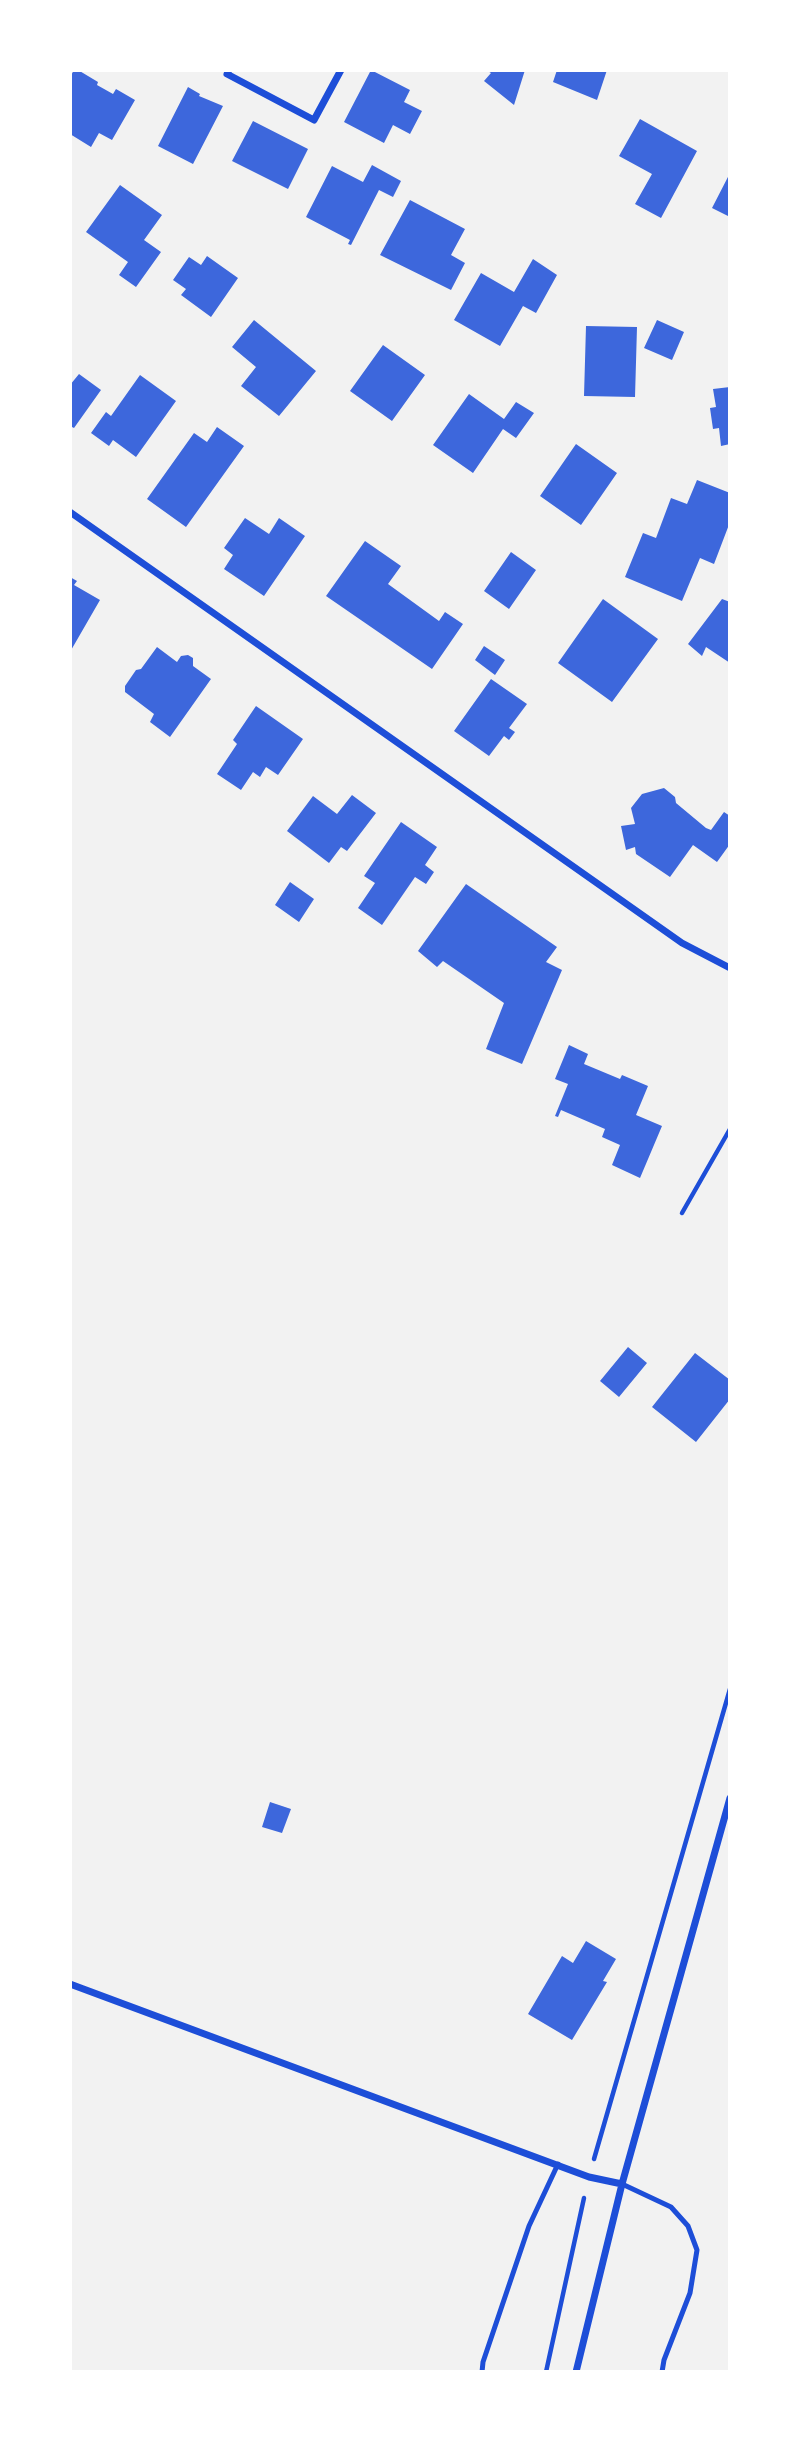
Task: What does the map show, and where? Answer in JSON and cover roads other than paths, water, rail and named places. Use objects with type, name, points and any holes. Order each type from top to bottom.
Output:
[{"type":"street","points":[[229,70],[227,74],[314,120],[341,70]]},
{"type":"street","points":[[70,512],[682,943],[730,968]]},
{"type":"street","points":[[576,2372],[622,2184],[730,1798]]},
{"type":"street","points":[[70,1984],[589,2177],[622,2184]]},
{"type":"lane","points":[[482,2372],[483,2362],[529,2226],[558,2164]]},
{"type":"lane","points":[[622,2184],[671,2207],[688,2227],[697,2250],[690,2294],[664,2360],[663,2372]]}]
